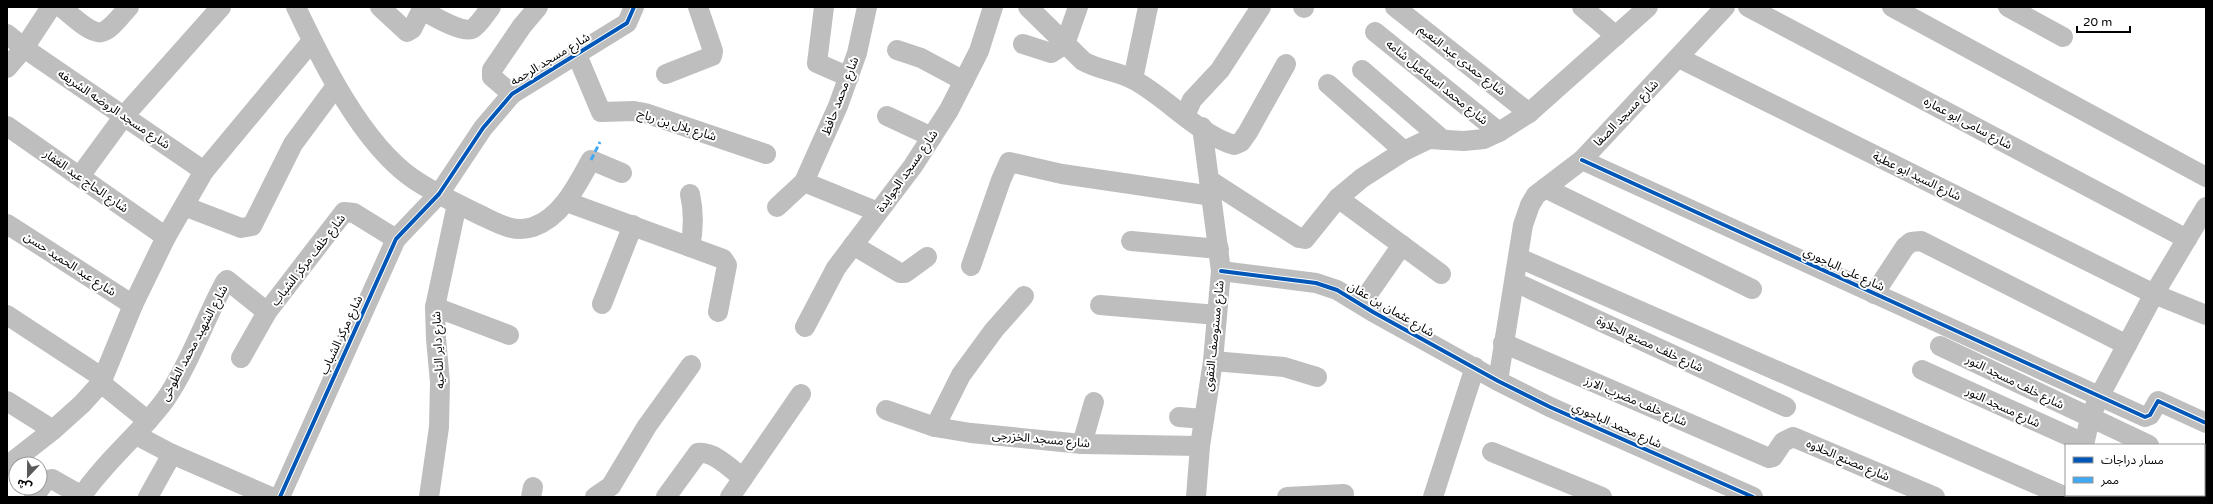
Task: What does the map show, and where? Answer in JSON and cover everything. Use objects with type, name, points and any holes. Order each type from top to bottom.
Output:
[{"type":"street","points":[[7,68],[24,48],[51,7]]},
{"type":"street","points":[[61,7],[90,30],[98,33],[105,31],[130,7]]},
{"type":"street","points":[[80,176],[124,116],[221,7]]},
{"type":"street","points":[[296,7],[336,86],[363,126],[394,163],[412,178],[457,204],[511,228],[526,229],[540,224],[567,202],[591,160],[622,173]]},
{"type":"street","points":[[380,7],[407,32],[412,29],[422,9],[457,27],[471,30],[491,7]]},
{"type":"street","points":[[512,94],[492,76],[492,70],[522,26],[538,7]]},
{"type":"street","name":"شارع مسجد الرحمه","points":[[439,194],[483,128],[512,94],[627,23],[634,7]]},
{"type":"street","points":[[666,74],[712,56],[713,51],[698,7]]},
{"type":"street","points":[[824,7],[817,63],[849,77]]},
{"type":"street","name":"شارع محمد حافظ","points":[[777,207],[804,182],[838,106],[849,77],[867,7]]},
{"type":"street","name":"شارع مسجد الجوايدة","points":[[805,327],[836,268],[913,166],[949,110],[979,51],[994,7]]},
{"type":"street","points":[[1028,7],[1065,44],[1090,65],[1134,79],[1185,116],[1228,143],[1234,145],[1241,142],[1286,64]]},
{"type":"street","points":[[1023,44],[1051,53],[1065,44],[1078,7]]},
{"type":"street","points":[[1134,79],[1148,7]]},
{"type":"street","points":[[1185,116],[1192,100],[1220,70],[1261,7]]},
{"type":"street","name":"شارع حمدى عبد النعيم","points":[[1395,7],[1529,113]]},
{"type":"street","points":[[1582,7],[1616,36]]},
{"type":"street","points":[[971,266],[1000,180],[1007,164],[1011,162],[1062,174],[1210,188],[1299,238],[1304,239],[1338,198],[1362,178],[1404,151],[1429,139],[1464,141],[1484,139],[1499,132],[1529,113],[1648,7]]},
{"type":"street","name":"شارع مسجد الصفا","points":[[1498,381],[1503,343],[1526,214],[1536,195],[1582,160],[1679,58],[1725,7]]},
{"type":"street","name":"شارع سامى ابو عماره","points":[[1748,7],[2187,239]]},
{"type":"street","points":[[1892,7],[2206,177]]},
{"type":"street","points":[[2008,7],[2063,37]]},
{"type":"street","name":"شارع محمد اسماعيل شامه","points":[[1375,32],[1499,132]]},
{"type":"street","name":"شارع مسجد الروضه الشريفه","points":[[7,34],[24,48],[204,171]]},
{"type":"street","points":[[7,466],[53,430],[82,404],[102,380],[133,304],[166,237],[204,171],[312,41]]},
{"type":"street","points":[[898,50],[926,61],[964,81]]},
{"type":"street","name":"شارع بلال بن رباح","points":[[577,55],[600,112],[644,112],[766,154]]},
{"type":"street","name":"شارع السيد ابو عطية","points":[[1679,58],[2154,294],[2206,315]]},
{"type":"street","points":[[1362,70],[1443,140]]},
{"type":"street","points":[[1328,84],[1404,151]]},
{"type":"street","points":[[184,206],[241,228],[252,226],[293,144],[336,86]]},
{"type":"street","points":[[887,116],[932,138]]},
{"type":"street","name":"شارع الحاج عبد الغفار","points":[[7,126],[166,237]]},
{"type":"street","name":"شارع مستوصف التقوى","points":[[1196,497],[1200,446],[1213,361],[1222,271],[1202,127]]},
{"type":"street","name":"شارع على الباجوري","points":[[1582,160],[2145,417],[2150,416],[2156,403],[2161,402],[2206,423]]},
{"type":"street","points":[[804,182],[878,212]]},
{"type":"street","points":[[1545,188],[1752,289]]},
{"type":"street","name":"شارع مركز الشباب","points":[[280,497],[396,239],[439,194]]},
{"type":"street","points":[[690,194],[694,223],[690,247]]},
{"type":"street","points":[[1338,198],[1441,274]]},
{"type":"street","points":[[567,202],[633,225],[727,262],[718,312]]},
{"type":"street","name":"شارع داير الناحيه","points":[[429,497],[439,427],[440,397],[435,307],[457,204]]},
{"type":"street","points":[[2084,444],[2090,418],[2099,397],[2154,294],[2206,206]]},
{"type":"street","name":"شارع خلف مركز الشباب","points":[[241,358],[266,312],[344,212],[354,213],[396,239]]},
{"type":"street","name":"شارع عبد الحميد حسن","points":[[7,224],[133,304]]},
{"type":"street","points":[[602,304],[633,225]]},
{"type":"street","points":[[1131,241],[1219,249]]},
{"type":"street","points":[[1874,294],[1905,247],[1911,242],[1921,241],[2127,345]]},
{"type":"street","points":[[852,245],[900,274],[904,273],[927,257]]},
{"type":"street","points":[[1361,304],[1402,245]]},
{"type":"street","points":[[1519,258],[2066,497]]},
{"type":"street","name":"شارع عثمان بن عفان","points":[[1222,271],[1316,283],[1337,290],[1476,367]]},
{"type":"street","name":"شارع الشهيد محمد الطوخى","points":[[82,497],[103,470],[142,428],[175,382],[225,282],[227,280],[266,312]]},
{"type":"street","name":"شارع خلف مصنع الحلاوة","points":[[1515,282],[1786,407]]},
{"type":"street","points":[[935,427],[962,375],[994,330],[1024,296]]},
{"type":"street","points":[[1100,305],[1217,315]]},
{"type":"street","points":[[435,307],[509,335]]},
{"type":"street","points":[[7,315],[102,380],[142,428],[172,454],[244,492],[271,497]]},
{"type":"street","name":"شارع خلف مضرب الارز","points":[[1503,343],[1769,458]]},
{"type":"street","name":"شارع خلف مسجد النور","points":[[1940,346],[2147,444]]},
{"type":"street","points":[[1213,361],[1284,367],[1317,377]]},
{"type":"street","points":[[595,497],[614,482],[647,426],[691,365]]},
{"type":"street","points":[[1433,497],[1476,367]]},
{"type":"street","name":"شارع محمد الباجوري","points":[[1476,367],[1498,381],[1550,407],[1753,497]]},
{"type":"street","name":"شارع مسجد النور","points":[[1922,370],[2084,444]]},
{"type":"street","points":[[730,497],[801,394]]},
{"type":"street","points":[[7,401],[53,430]]},
{"type":"street","points":[[1082,444],[1094,402]]},
{"type":"street","name":"شارع مسجد الخزرجى","points":[[886,410],[935,427],[971,433],[1082,444],[1200,446]]},
{"type":"street","points":[[1179,417],[1204,419]]},
{"type":"street","name":"شارع مصنع الحلاوه","points":[[1769,458],[1773,457],[1783,442],[1793,437],[1935,497]]},
{"type":"street","points":[[666,497],[698,454],[705,452],[712,455],[743,478]]},
{"type":"street","points":[[1492,452],[1602,497]]},
{"type":"street","points":[[148,497],[172,454]]},
{"type":"street","points":[[34,497],[46,480],[52,479],[82,497]]},
{"type":"street","points":[[1287,497],[1344,494]]},
{"type":"marked path","points":[[591,160],[600,142]]},
{"type":"cycle path","points":[[280,497],[396,239],[439,194],[483,128],[512,94],[627,23],[634,7]]},
{"type":"cycle path","points":[[1582,160],[2145,417],[2150,415],[2158,401],[2206,423]]},
{"type":"cycle path","points":[[1221,271],[1316,283],[1337,290],[1373,312],[1498,381],[1550,407],[1753,497]]}]
